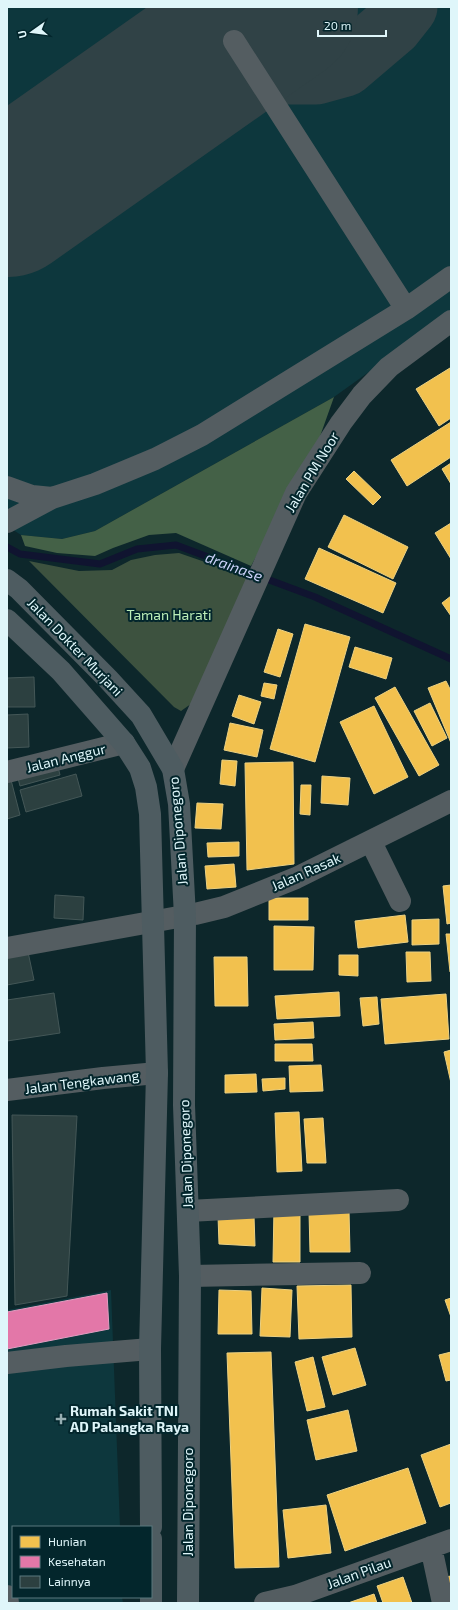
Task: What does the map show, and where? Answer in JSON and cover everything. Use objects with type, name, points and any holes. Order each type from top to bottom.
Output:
[{"type":"main road","name":"Jalan Dokter Murjani","points":[[7,580],[30,600],[108,679],[141,715]]},
{"type":"main road","name":"Jalan Dokter Murjani","points":[[7,620],[61,672],[124,743]]},
{"type":"main road","name":"Jalan Diponegoro","points":[[141,715],[173,769],[179,804],[185,916],[184,1106],[190,1276],[188,1603]]},
{"type":"main road","name":"Jalan Diponegoro","points":[[124,743],[140,768],[146,786],[150,814],[157,1073],[150,1349],[151,1526]]},
{"type":"street","points":[[234,40],[406,309]]},
{"type":"street","points":[[7,522],[52,498],[95,484],[148,462],[202,435],[406,309],[451,277]]},
{"type":"street","name":"Jalan PM Noor","points":[[173,769],[296,493],[341,423],[362,395],[389,367],[451,321]]},
{"type":"street","points":[[7,487],[32,496],[52,498]]},
{"type":"street","name":"Jalan Anggur","points":[[7,772],[124,743]]},
{"type":"street","name":"Jalan Rasak","points":[[7,948],[185,916],[224,907],[281,884],[371,842],[451,801]]},
{"type":"street","points":[[371,842],[400,901]]},
{"type":"street","name":"Jalan Tengkawang","points":[[7,1090],[157,1073]]},
{"type":"street","points":[[188,1212],[398,1200]]},
{"type":"street","points":[[190,1276],[360,1273]]},
{"type":"street","points":[[7,1363],[66,1356],[150,1349]]},
{"type":"street","name":"Jalan Pilau","points":[[265,1603],[295,1596],[451,1540]]},
{"type":"street","points":[[430,1547],[443,1603]]},
{"type":"street","points":[[7,1596],[8,1603]]},
{"type":"shaded area","points":[[7,7],[451,7],[451,313],[334,397],[95,531],[62,539],[21,535],[7,526]]},
{"type":"shaded area","name":"Rumah Sakit TNI AD Palangka Raya","points":[[111,1290],[120,1526],[12,1526],[12,1598],[122,1598],[123,1603],[7,1603],[7,1310]]},
{"type":"green space","points":[[334,397],[318,442],[251,566],[176,533],[149,535],[95,556],[57,553],[25,546],[21,535],[62,539],[95,531]]},
{"type":"green space","name":"Taman Harati","points":[[179,553],[254,579],[195,701],[181,711],[174,707],[29,561],[79,571],[112,570],[131,560],[155,555]]},
{"type":"building: Hunian","points":[[450,368],[451,418],[439,426],[416,389]]},
{"type":"building: Hunian","points":[[451,422],[451,457],[407,486],[391,460]]},
{"type":"building: Hunian","points":[[451,463],[451,484],[442,469]]},
{"type":"building: Hunian","points":[[354,471],[381,497],[373,505],[346,479]]},
{"type":"building: Hunian","points":[[344,515],[408,547],[393,579],[328,547]]},
{"type":"building: Hunian","points":[[451,523],[451,559],[435,533]]},
{"type":"building: Hunian","points":[[319,548],[396,583],[383,613],[305,579]]},
{"type":"building: Hunian","points":[[451,596],[451,616],[442,603]]},
{"type":"building: Hunian","points":[[305,624],[350,637],[315,762],[270,749]]},
{"type":"building: Hunian","points":[[278,629],[293,634],[280,677],[264,672]]},
{"type":"building: Hunian","points":[[355,647],[392,658],[386,679],[349,667]]},
{"type":"building: Hunian","points":[[446,681],[451,691],[451,743],[428,688]]},
{"type":"building: Hunian","points":[[264,683],[277,685],[274,699],[261,696]]},
{"type":"building: Hunian","points":[[395,687],[439,765],[419,776],[375,698]]},
{"type":"building: Hunian","points":[[239,695],[261,702],[254,724],[232,716]]},
{"type":"building: Hunian","points":[[430,703],[447,738],[432,746],[414,711]]},
{"type":"building: Hunian","points":[[374,706],[408,777],[374,794],[340,722]]},
{"type":"building: Hunian","points":[[230,723],[263,730],[257,757],[224,750]]},
{"type":"building: Hunian","points":[[222,760],[237,761],[235,786],[220,784]]},
{"type":"building: Hunian","points":[[293,762],[294,864],[247,870],[245,763]]},
{"type":"building: Hunian","points":[[322,776],[350,778],[348,805],[321,803]]},
{"type":"building: Hunian","points":[[301,785],[311,785],[310,815],[300,814]]},
{"type":"building: Hunian","points":[[197,803],[223,804],[221,829],[195,828]]},
{"type":"building: Hunian","points":[[239,842],[239,856],[208,857],[207,843]]},
{"type":"building: Hunian","points":[[234,864],[236,887],[207,889],[205,866]]},
{"type":"building: Hunian","points":[[451,885],[451,923],[447,924],[443,886]]},
{"type":"building: Hunian","points":[[269,898],[308,898],[308,920],[269,920]]},
{"type":"building: Hunian","points":[[405,915],[408,942],[358,948],[355,921]]},
{"type":"building: Hunian","points":[[439,919],[439,944],[412,945],[412,920]]},
{"type":"building: Hunian","points":[[274,926],[314,927],[313,970],[274,970]]},
{"type":"building: Hunian","points":[[446,934],[451,934],[451,972],[450,972]]},
{"type":"building: Hunian","points":[[406,952],[430,952],[431,981],[407,982]]},
{"type":"building: Hunian","points":[[339,955],[358,955],[358,976],[339,975]]},
{"type":"building: Hunian","points":[[214,957],[247,957],[248,1006],[215,1006]]},
{"type":"building: Hunian","points":[[339,992],[340,1016],[277,1019],[275,996]]},
{"type":"building: Hunian","points":[[446,994],[449,1039],[385,1044],[381,999]]},
{"type":"building: Hunian","points":[[377,997],[379,1024],[363,1026],[360,998]]},
{"type":"building: Hunian","points":[[313,1022],[314,1038],[275,1040],[274,1024]]},
{"type":"building: Hunian","points":[[275,1044],[312,1044],[313,1061],[275,1061]]},
{"type":"building: Hunian","points":[[451,1050],[451,1083],[444,1052]]},
{"type":"building: Hunian","points":[[321,1065],[323,1091],[290,1092],[289,1066]]},
{"type":"building: Hunian","points":[[256,1074],[257,1092],[225,1093],[225,1075]]},
{"type":"building: Hunian","points":[[285,1078],[285,1089],[263,1091],[262,1079]]},
{"type":"building: Hunian","points":[[299,1112],[302,1171],[277,1172],[275,1113]]},
{"type":"building: Hunian","points":[[323,1118],[326,1163],[307,1163],[304,1119]]},
{"type":"building: Hunian","points":[[274,1208],[300,1209],[300,1262],[273,1262]]},
{"type":"building: Hunian","points":[[349,1211],[350,1252],[310,1252],[309,1212]]},
{"type":"building: Hunian","points":[[218,1216],[254,1216],[255,1246],[219,1244]]},
{"type":"building: Hunian","points":[[351,1285],[352,1337],[299,1339],[297,1286]]},
{"type":"building: Hunian","points":[[262,1288],[292,1290],[290,1337],[260,1336]]},
{"type":"building: Hunian","points":[[219,1290],[251,1291],[252,1334],[218,1334]]},
{"type":"building: Hunian","points":[[451,1298],[451,1317],[445,1300]]},
{"type":"building: Hunian","points":[[355,1348],[366,1385],[333,1395],[322,1357]]},
{"type":"building: Hunian","points":[[271,1352],[279,1567],[235,1568],[227,1353]]},
{"type":"building: Hunian","points":[[451,1352],[451,1380],[446,1381],[439,1355]]},
{"type":"building: Hunian","points":[[313,1357],[325,1407],[307,1411],[295,1362]]},
{"type":"building: Hunian","points":[[348,1410],[357,1451],[316,1460],[307,1420]]},
{"type":"building: Hunian","points":[[451,1444],[451,1503],[440,1507],[421,1455]]},
{"type":"building: Hunian","points":[[408,1468],[426,1523],[345,1551],[327,1495]]},
{"type":"building: Hunian","points":[[326,1505],[331,1553],[288,1558],[283,1510]]},
{"type":"building: Hunian","points":[[451,1576],[451,1603],[445,1577]]},
{"type":"building: Hunian","points":[[403,1577],[412,1603],[383,1603],[377,1586]]},
{"type":"building: Hunian","points":[[374,1594],[377,1603],[348,1603]]},
{"type":"building: Kesehatan","points":[[107,1293],[109,1329],[7,1349],[7,1312]]},
{"type":"building: Lainnya","points":[[34,677],[35,707],[7,707],[7,678]]},
{"type":"building: Lainnya","points":[[28,714],[29,747],[7,748],[7,715]]},
{"type":"building: Lainnya","points":[[58,767],[60,775],[20,786],[18,778]]},
{"type":"building: Lainnya","points":[[76,774],[82,796],[26,812],[20,790]]},
{"type":"building: Lainnya","points":[[7,776],[10,776],[20,815],[7,819]]},
{"type":"building: Lainnya","points":[[55,895],[84,897],[83,920],[54,918]]},
{"type":"building: Lainnya","points":[[28,952],[34,980],[7,985],[7,957]]},
{"type":"building: Lainnya","points":[[54,993],[60,1033],[7,1041],[7,1000]]},
{"type":"building: Lainnya","points":[[12,1115],[77,1116],[67,1296],[15,1305]]},
{"type":"waterway","name":"drainase","points":[[7,547],[20,554],[100,564],[137,549],[176,545],[315,597],[451,659]]},
{"type":"taxiway","points":[[231,7],[242,34],[255,52],[288,74],[316,74],[345,66],[392,26],[407,7]]},
{"type":"runway","points":[[7,200],[281,7]]},
{"type":"place","name":"Rumah Sakit TNI AD Palangka Raya","points":[[61,1419]]}]
